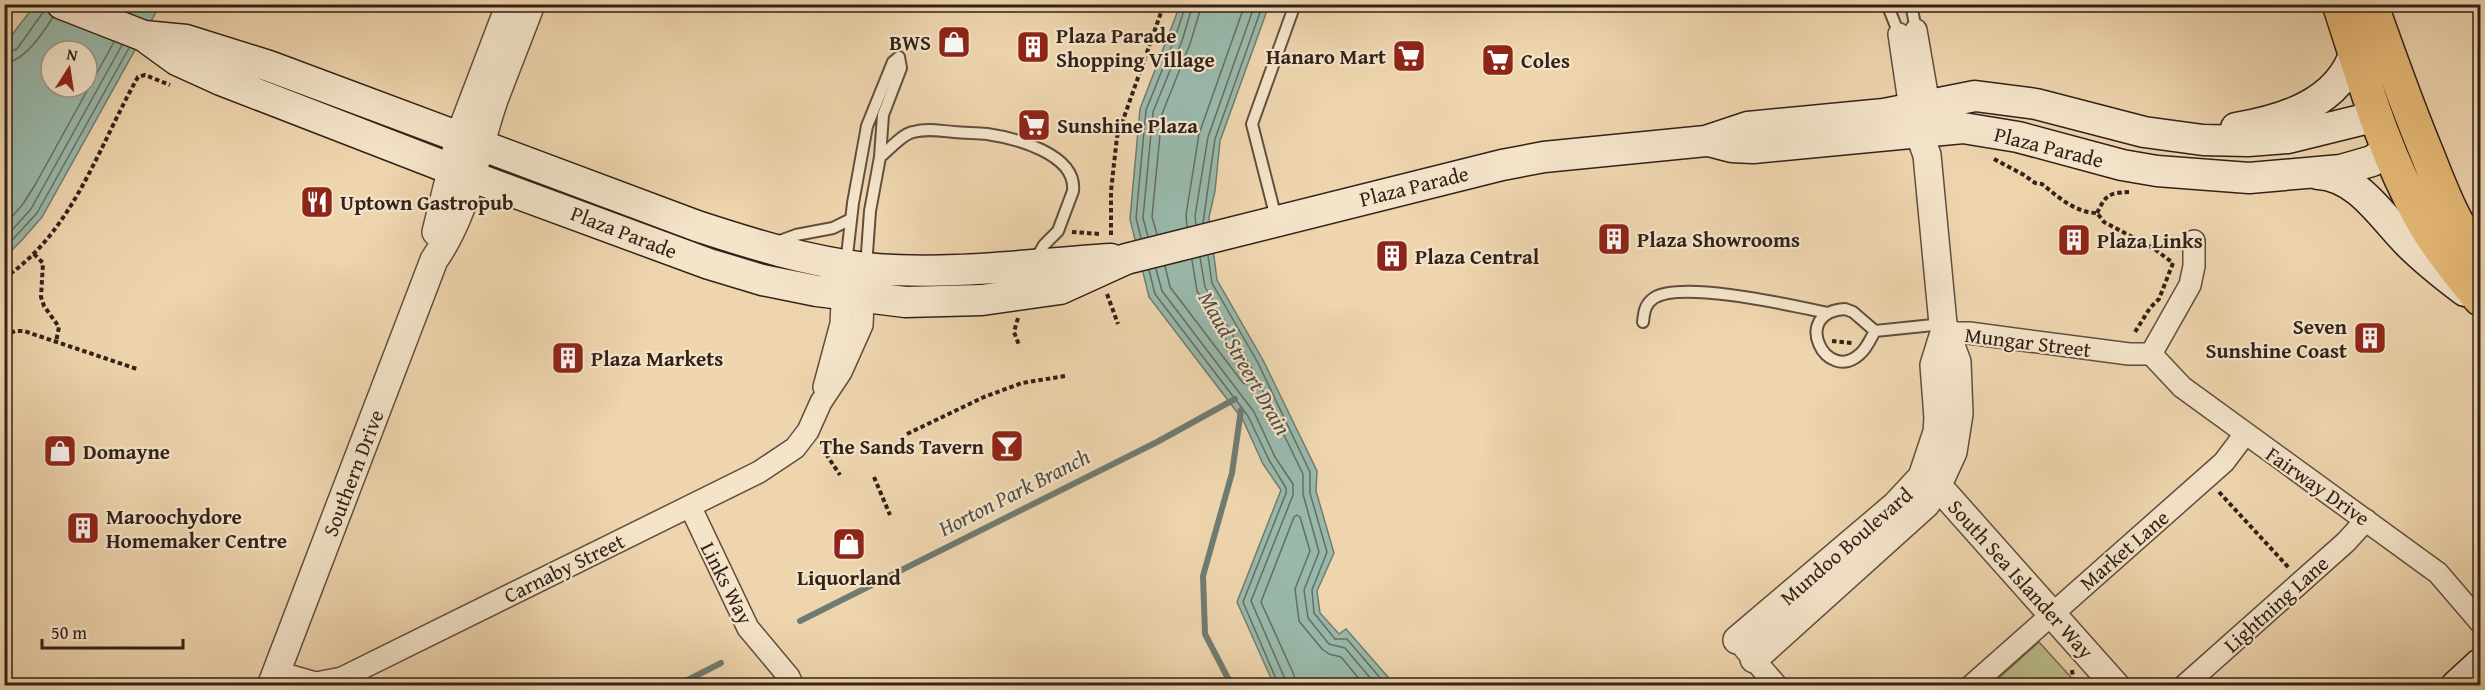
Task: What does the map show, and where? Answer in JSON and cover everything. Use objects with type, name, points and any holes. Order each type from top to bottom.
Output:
[{"type":"main road","name":"Plaza Parade","points":[[62,4],[144,36],[177,60],[221,80],[709,264],[762,280],[852,296],[905,302],[982,300],[1060,289],[1126,259],[1502,165],[1544,157],[1706,141],[1748,127],[1884,114],[1923,125],[1964,128],[2018,137],[2122,165],[2157,171],[2248,178],[2317,174],[2366,163],[2380,158],[2388,150]]},
{"type":"main road","points":[[2339,4],[2388,150],[2430,232],[2481,300]]},
{"type":"main road","points":[[2371,4],[2409,110],[2445,198],[2467,241],[2481,258]]},
{"type":"main road","name":"Plaza Parade","points":[[144,36],[186,40],[239,56],[763,248],[856,266],[926,270],[987,269],[1126,259]]},
{"type":"main road","points":[[2174,137],[2260,123],[2309,105],[2336,86],[2348,70],[2355,52]]},
{"type":"main road","name":"Plaza Parade","points":[[1923,125],[1967,97],[1991,97],[2036,104],[2138,131],[2223,141],[2271,140],[2335,128],[2377,116]]},
{"type":"main road","points":[[2377,116],[2409,110]]},
{"type":"main road","points":[[2388,150],[2409,110]]},
{"type":"main road","points":[[2317,174],[2333,176],[2352,185],[2426,260],[2481,300]]},
{"type":"main road","points":[[2456,686],[2481,664]]},
{"type":"street","name":"Southern Drive","points":[[274,679],[434,260],[445,244],[461,172],[510,4]]},
{"type":"street","name":"Southern Drive","points":[[470,140],[494,100],[531,4]]},
{"type":"street","name":"Mungar Street","points":[[1908,32],[1923,125],[1944,328],[1963,333],[2129,354],[2151,354]]},
{"type":"street","points":[[2151,354],[2190,285],[2194,266],[2194,241]]},
{"type":"street","name":"Carnaby Street","points":[[274,679],[316,683],[342,678],[759,472],[795,448],[808,431],[821,402],[841,372],[862,325],[852,296],[856,266]]},
{"type":"street","name":"Mundoo Boulevard","points":[[1745,649],[1896,506],[1930,482],[1937,432],[1934,365],[1944,328]]},
{"type":"street","name":"Fairway Drive","points":[[2151,354],[2182,387],[2438,573],[2481,622]]},
{"type":"street","name":"Market Lane","points":[[1971,686],[2224,462],[2245,434]]},
{"type":"street","name":"South Sea Islander Way","points":[[1930,482],[2116,686]]},
{"type":"street","name":"Links Way","points":[[690,506],[748,628],[793,686]]},
{"type":"street","name":"Lightning Lane","points":[[2184,686],[2346,542],[2366,520]]},
{"type":"street","points":[[1745,649],[1777,686]]},
{"type":"lane","points":[[1277,222],[1252,124],[1294,7],[1298,4]]},
{"type":"lane","points":[[1887,4],[1908,32]]},
{"type":"lane","points":[[1908,32],[1911,4]]},
{"type":"lane","points":[[899,57],[900,68],[883,115],[880,157],[870,211],[856,266],[851,219],[867,126],[892,62],[899,57]]},
{"type":"lane","points":[[880,157],[910,132],[934,129],[988,134],[1040,148],[1060,161],[1068,172],[1073,191],[1058,231],[1044,245],[1031,266]]},
{"type":"lane","points":[[763,248],[796,235],[833,228],[851,219]]},
{"type":"lane","points":[[1643,322],[1644,309],[1653,298],[1680,292],[1741,297],[1828,313],[1836,310],[1853,312],[1875,331],[1944,328]]},
{"type":"lane","points":[[1828,313],[1818,326],[1817,342],[1821,351],[1835,360],[1852,359],[1859,355],[1875,331]]},
{"type":"path","points":[[204,11],[210,4]]},
{"type":"path","points":[[1069,232],[1111,235],[1111,191],[1118,137],[1164,4]]},
{"type":"path","points":[[4,278],[23,266],[73,203],[138,77],[145,75],[174,87]]},
{"type":"path","points":[[1994,159],[2035,183],[2042,184],[2078,209],[2088,213],[2097,213]]},
{"type":"path","points":[[2097,213],[2104,198],[2112,193],[2130,192]]},
{"type":"path","points":[[2097,213],[2104,222],[2153,248],[2173,263],[2159,299],[2150,308],[2135,332]]},
{"type":"path","points":[[34,254],[43,263],[40,297],[58,327],[56,342]]},
{"type":"path","points":[[1107,293],[1118,324]]},
{"type":"path","points":[[1019,345],[1014,332],[1020,315]]},
{"type":"path","points":[[4,336],[15,331],[24,331],[137,369]]},
{"type":"path","points":[[907,434],[984,397],[1022,383],[1065,376]]},
{"type":"path","points":[[826,454],[840,475]]},
{"type":"path","points":[[874,477],[890,515]]},
{"type":"path","points":[[2218,492],[2295,575]]},
{"type":"path","points":[[2071,666],[2074,686]]},
{"type":"green space","points":[[2039,642],[2078,685],[1991,685]]},
{"type":"water","points":[[35,5],[160,5],[42,217],[5,257],[4,45]]},
{"type":"water","name":"Maud Streert Drain","points":[[1180,5],[1269,5],[1220,141],[1215,191],[1209,217],[1217,280],[1263,360],[1317,471],[1316,491],[1334,553],[1317,591],[1320,613],[1339,634],[1346,629],[1395,685],[1274,685],[1237,602],[1281,490],[1263,464],[1243,420],[1149,297],[1130,219],[1140,109]]},
{"type":"waterway","name":"Horton Park Branch","points":[[800,621],[1157,442],[1235,399]]},
{"type":"waterway","points":[[1232,686],[1205,634],[1203,576],[1232,473],[1241,410]]},
{"type":"waterway","name":"Horton Park Branch","points":[[676,686],[721,663]]},
{"type":"place","name":"BWS","points":[[954,42]]},
{"type":"place","name":"Plaza Parade Shopping Village","points":[[1033,47]]},
{"type":"place","name":"Hanaro Mart","points":[[1409,56]]},
{"type":"place","name":"Coles","points":[[1498,60]]},
{"type":"place","name":"Sunshine Plaza","points":[[1034,125]]},
{"type":"place","name":"Uptown Gastropub","points":[[317,202]]},
{"type":"place","name":"Plaza Showrooms","points":[[1614,239]]},
{"type":"place","name":"Plaza Links","points":[[2074,240]]},
{"type":"place","name":"Plaza Central","points":[[1392,256]]},
{"type":"place","name":"Seven Sunshine Coast","points":[[2370,338]]},
{"type":"place","name":"Plaza Markets","points":[[568,358]]},
{"type":"place","name":"The Sands Tavern","points":[[1007,446]]},
{"type":"place","name":"Domayne","points":[[60,451]]},
{"type":"place","name":"Maroochydore Homemaker Centre","points":[[83,528]]},
{"type":"place","name":"Liquorland","points":[[849,544]]}]
